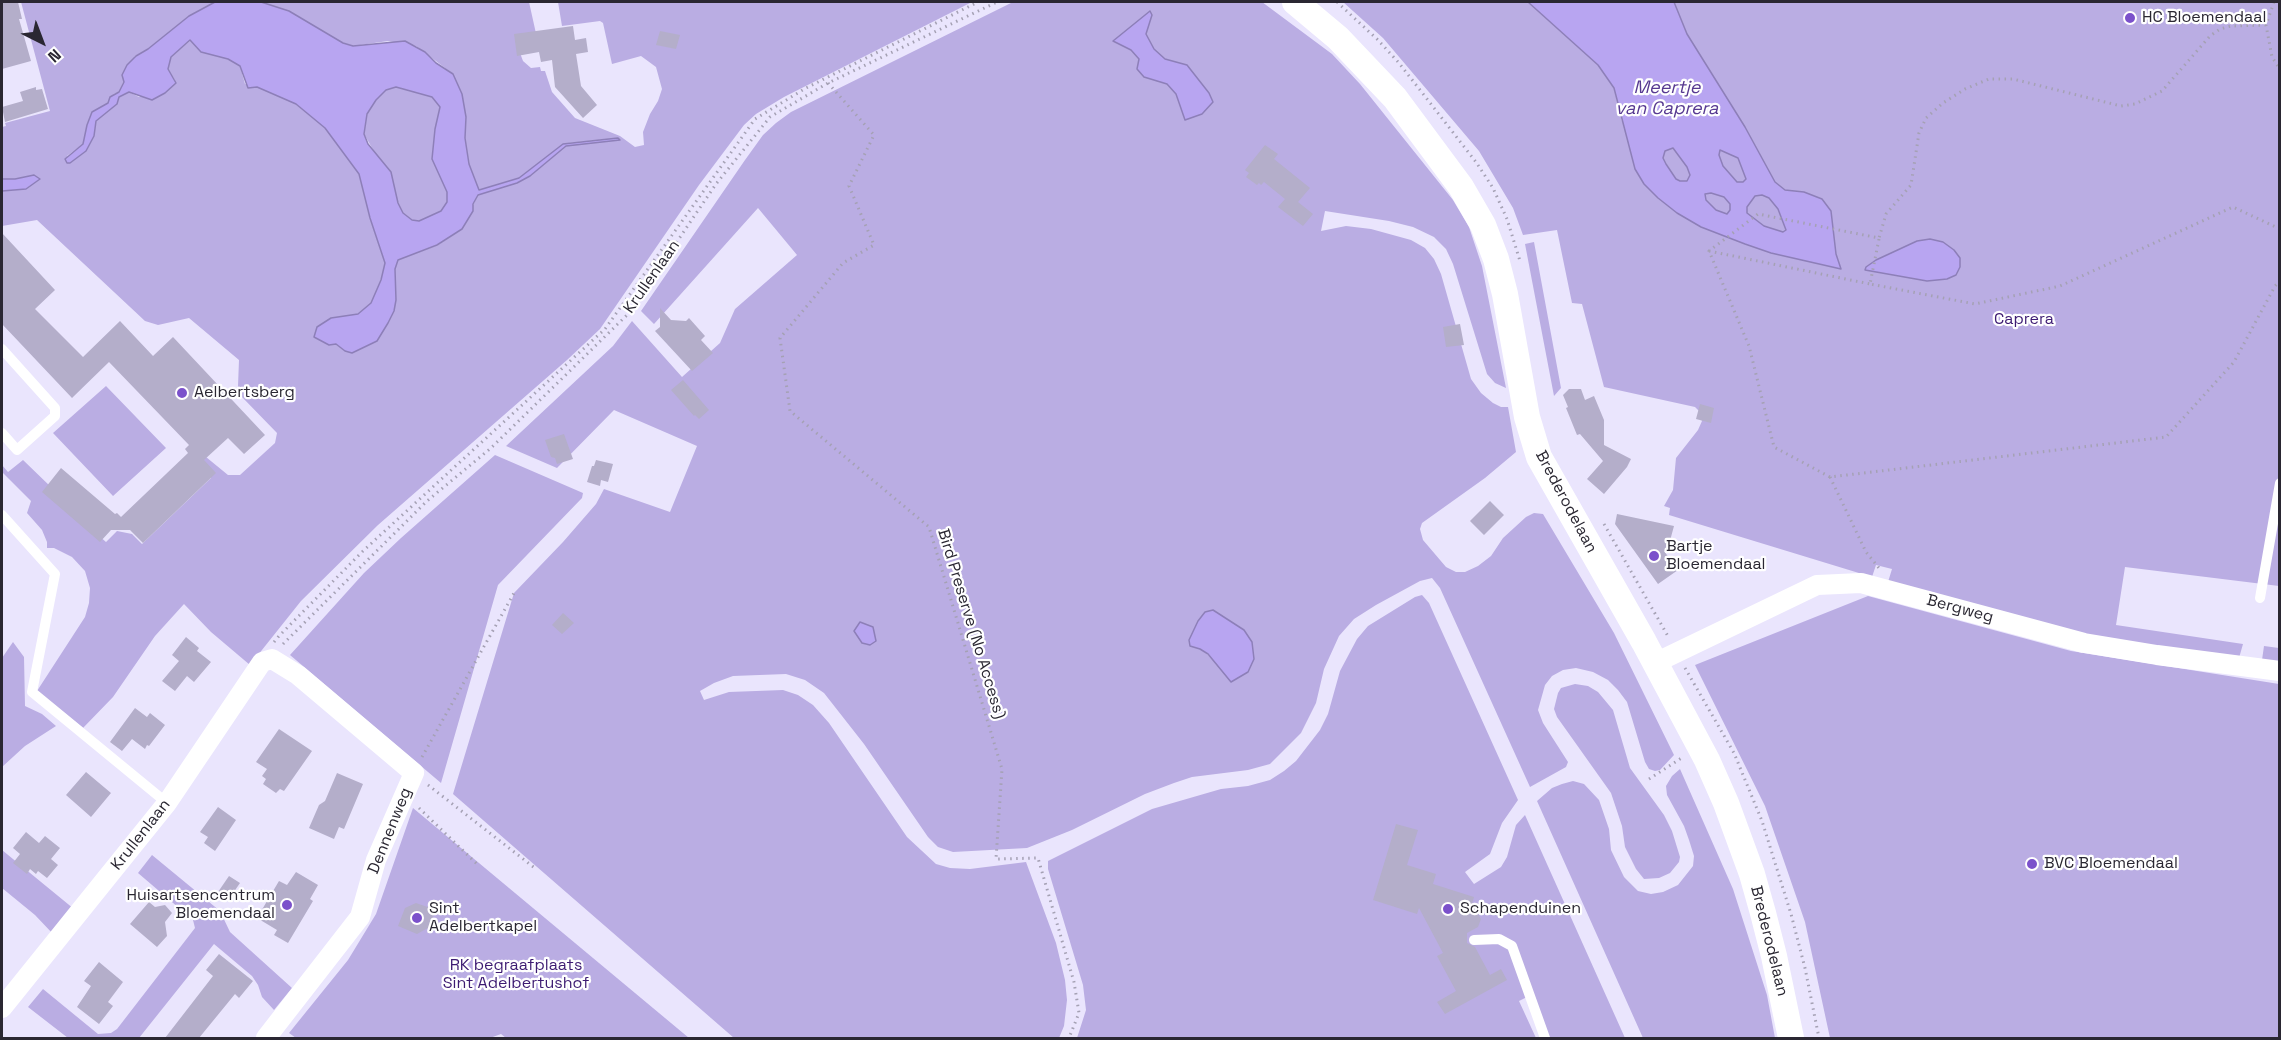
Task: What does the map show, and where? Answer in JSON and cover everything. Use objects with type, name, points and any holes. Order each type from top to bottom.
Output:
[{"type":"street","name":"Brederodelaan","points":[[1295,2],[1338,38],[1395,98],[1461,187],[1483,225],[1497,241]]},
{"type":"street","name":"Brederodelaan","points":[[1321,2],[1356,33],[1384,63],[1459,156],[1488,204],[1497,241],[1505,294],[1530,399],[1539,457],[1553,469],[1585,523],[1661,660],[1757,848],[1783,931],[1805,1038]]},
{"type":"street","name":"Bergweg","points":[[1661,660],[1817,585],[1861,583],[2084,643],[2280,671]]},
{"type":"street","name":"Dennenweg","points":[[266,1038],[360,917],[376,860],[414,773],[298,675],[271,656]]},
{"type":"street","name":"Krullenlaan","points":[[2,1008],[167,803],[271,656]]},
{"type":"street","name":"Brederodelaan","points":[[1706,750],[1752,873],[1774,956],[1791,1038]]},
{"type":"lane","points":[[2,349],[55,408],[55,416],[17,450],[2,433]]},
{"type":"lane","points":[[2260,598],[2280,483]]},
{"type":"lane","points":[[2,514],[55,574],[32,692],[167,803]]},
{"type":"lane","points":[[1474,940],[1498,939],[1512,946],[1545,1038]]},
{"type":"path","points":[[271,656],[279,636],[363,551],[605,329],[755,119],[806,88],[978,2]]},
{"type":"path","name":"Krullenlaan","points":[[271,656],[427,501],[491,448],[628,314],[716,184],[770,117],[828,83],[998,2]]},
{"type":"path","points":[[2274,2],[2266,25],[2272,57],[2280,69]]},
{"type":"path","points":[[1870,284],[1886,214],[1911,185],[1919,133],[1926,118],[1943,103],[1965,89],[1989,79],[2004,78],[2121,106],[2135,104],[2162,91],[2210,36],[2220,29],[2230,26],[2266,25]]},
{"type":"path","name":"Bird Preserve (No Access)","points":[[828,83],[874,135],[849,186],[874,245],[843,263],[780,338],[790,411],[929,526],[1002,769],[996,859],[1038,858],[1074,982],[1079,1013],[1069,1038]]},
{"type":"path","points":[[1709,250],[1975,304],[2060,286],[2233,207],[2280,229]]},
{"type":"path","points":[[1709,250],[1758,214],[1879,238]]},
{"type":"path","points":[[1709,250],[1749,346],[1774,447],[1830,477],[2166,437],[2234,362],[2267,299],[2280,281]]},
{"type":"path","points":[[1830,477],[1866,552],[1880,569]]},
{"type":"path","points":[[514,593],[414,773],[536,869]]},
{"type":"path","points":[[1649,779],[1706,750]]},
{"type":"path","points":[[405,794],[478,865]]},
{"type":"green space","points":[[21,2],[218,2],[189,16],[148,49],[135,56],[119,92],[114,94],[108,103],[92,112],[83,144],[67,156],[70,163],[86,151],[94,136],[96,121],[117,104],[119,97],[129,92],[139,97],[175,80],[168,70],[171,57],[191,40],[201,52],[228,59],[240,66],[245,84],[257,86],[296,104],[325,128],[359,174],[385,263],[381,280],[371,303],[358,314],[331,318],[336,344],[345,351],[388,323],[396,300],[395,268],[398,260],[438,245],[462,229],[473,211],[478,195],[517,183],[530,176],[566,146],[620,140],[618,138],[569,143],[519,178],[479,191],[469,164],[465,138],[466,117],[453,74],[416,46],[388,41],[353,46],[343,43],[289,11],[261,2],[529,2],[537,38],[520,53],[523,61],[531,68],[540,67],[541,71],[545,71],[552,92],[575,118],[620,136],[635,147],[644,145],[643,132],[662,89],[656,67],[641,56],[612,64],[603,23],[600,21],[562,26],[558,2],[972,2],[784,97],[756,114],[744,125],[699,185],[600,329],[378,525],[301,601],[250,665],[211,632],[184,604],[155,636],[113,697],[83,728],[37,691],[85,617],[90,588],[85,571],[72,557],[54,548],[47,548],[42,530],[27,513],[31,501],[2,472],[2,465],[8,472],[23,460],[52,488],[49,492],[106,542],[117,531],[132,534],[142,544],[211,478],[199,464],[206,457],[228,475],[240,475],[275,443],[277,433],[242,397],[238,386],[239,360],[189,318],[158,325],[145,321],[37,220],[2,226],[2,191],[26,189],[34,175],[2,179],[2,127],[6,126],[5,123],[50,111]]},
{"type":"green space","points":[[1013,2],[1262,2],[1332,54],[1360,84],[1453,200],[1469,227],[1482,266],[1506,388],[1495,383],[1487,374],[1453,264],[1446,249],[1434,237],[1413,227],[1389,221],[1325,211],[1321,231],[1346,226],[1371,229],[1411,240],[1425,248],[1434,259],[1441,274],[1471,379],[1481,393],[1493,403],[1501,407],[1508,407],[1516,452],[1485,478],[1422,523],[1420,529],[1423,540],[1446,567],[1456,572],[1465,572],[1491,556],[1503,538],[1526,517],[1534,513],[1543,514],[1614,633],[1674,755],[1660,770],[1649,769],[1627,702],[1618,690],[1608,680],[1593,672],[1576,668],[1563,670],[1552,676],[1545,685],[1538,710],[1543,723],[1568,762],[1566,767],[1530,787],[1440,588],[1432,578],[1420,581],[1376,605],[1354,619],[1339,636],[1324,669],[1316,703],[1301,733],[1270,764],[1248,770],[1192,777],[1174,783],[1027,848],[953,852],[938,847],[928,837],[864,744],[824,693],[805,680],[786,674],[733,676],[700,691],[704,700],[729,692],[783,690],[798,695],[813,705],[829,723],[907,837],[936,864],[950,868],[970,869],[1026,862],[1056,943],[1065,980],[1067,1000],[1064,1026],[1059,1038],[734,1038],[453,794],[514,593],[596,504],[604,489],[670,512],[697,446],[614,410],[557,468],[506,446],[613,346],[632,321],[682,377],[720,343],[735,309],[797,255],[758,208],[654,324],[641,311],[763,135],[791,112]],"holes":[[[1213,610],[1244,630],[1218,664],[1200,648],[1198,621],[1205,612]],[[860,623],[873,627],[876,641],[866,645]]]},
{"type":"green space","name":"Caprera","points":[[1343,2],[1528,2],[1598,65],[1614,88],[1622,121],[1676,180],[1663,158],[1665,151],[1673,148],[1690,175],[1719,155],[1720,150],[1738,158],[1760,154],[1687,34],[1674,2],[2279,2],[2279,586],[2125,567],[2116,625],[2243,644],[2239,658],[2106,640],[1888,582],[1892,569],[1876,565],[1872,577],[1669,515],[1670,508],[1664,506],[1673,490],[1676,458],[1698,430],[1702,421],[1699,411],[1695,407],[1604,387],[1582,304],[1572,303],[1557,230],[1523,235],[1513,208],[1479,151],[1383,38]]},
{"type":"green space","points":[[396,87],[432,97],[440,107],[432,159],[447,192],[447,202],[441,211],[419,221],[412,220],[403,213],[394,186],[364,134],[367,114],[376,100],[386,90]]},
{"type":"green space","points":[[1534,242],[1561,388],[1554,396],[1525,244]]},
{"type":"green space","points":[[106,386],[166,448],[113,496],[53,433]]},
{"type":"green space","points":[[495,455],[583,493],[582,498],[498,585],[441,783],[290,655],[364,573]]},
{"type":"green space","points":[[1422,595],[1429,603],[1518,800],[1502,823],[1490,854],[1465,872],[1474,884],[1501,867],[1507,857],[1516,825],[1525,815],[1625,1038],[1548,1038],[1529,996],[1519,1001],[1536,1038],[1077,1038],[1086,1010],[1083,985],[1048,869],[1048,861],[1152,809],[1221,789],[1248,786],[1270,780],[1284,771],[1296,761],[1320,730],[1328,714],[1340,671],[1357,639],[1368,626]]},
{"type":"green space","name":"BVC Bloemendaal","points":[[1868,596],[2071,651],[2279,684],[2279,1038],[1830,1038],[1805,922],[1765,806],[1695,665]]},
{"type":"green space","points":[[13,642],[24,657],[25,706],[42,714],[56,726],[25,746],[2,767],[2,658]]},
{"type":"green space","points":[[2264,646],[2279,648],[2279,662],[2262,660]]},
{"type":"green space","points":[[1575,684],[1588,686],[1598,692],[1613,710],[1630,768],[1664,815],[1672,831],[1680,857],[1679,862],[1670,873],[1659,878],[1644,879],[1636,869],[1625,847],[1622,826],[1611,793],[1557,717],[1554,709],[1558,693],[1561,688]]},
{"type":"green space","points":[[1680,769],[1733,889],[1767,995],[1775,1038],[1643,1038],[1537,801],[1552,788],[1562,784],[1573,781],[1584,784],[1599,800],[1609,829],[1611,850],[1624,877],[1638,891],[1651,894],[1663,892],[1678,885],[1693,866],[1694,856],[1684,826],[1667,795],[1666,786]]},
{"type":"green space","name":"RK begraafplaats Sint Adelbertushof","points":[[413,808],[689,1038],[506,1038],[501,1034],[490,1038],[296,1038],[289,1033],[348,960],[376,914]]},
{"type":"green space","points":[[2,850],[74,909],[53,934],[35,915],[2,888]]},
{"type":"green space","points":[[152,855],[220,911],[230,932],[292,988],[274,1010],[262,997],[252,976],[214,944],[139,1038],[68,1038],[28,1007],[43,989],[98,1034],[111,1033],[117,1029],[195,928],[193,920],[138,873]]},
{"type":"water","points":[[215,2],[261,2],[289,11],[343,43],[353,46],[405,41],[425,52],[436,63],[453,74],[462,94],[469,164],[479,190],[519,178],[563,144],[618,138],[620,140],[566,146],[530,176],[517,183],[478,195],[473,204],[473,211],[462,229],[437,245],[398,260],[395,269],[396,300],[388,323],[377,341],[352,353],[345,351],[336,344],[329,345],[314,337],[317,327],[331,318],[358,314],[371,303],[381,280],[385,263],[359,174],[325,128],[296,104],[257,87],[248,88],[240,66],[228,59],[201,52],[190,40],[171,57],[168,69],[176,83],[165,93],[152,100],[129,92],[119,97],[117,104],[96,121],[94,136],[86,151],[70,163],[67,163],[65,159],[83,144],[92,112],[108,103],[110,97],[119,92],[124,82],[122,75],[127,65],[189,16]],"holes":[[[396,87],[432,97],[440,107],[432,159],[447,192],[447,202],[441,211],[419,221],[412,220],[403,213],[398,203],[391,172],[368,144],[364,134],[367,114],[386,90]]]},
{"type":"water","name":"Meertje van Caprera","points":[[1528,2],[1674,2],[1687,34],[1745,127],[1775,182],[1785,190],[1804,192],[1822,199],[1831,211],[1836,254],[1841,269],[1771,253],[1701,227],[1677,213],[1658,198],[1644,184],[1635,169],[1614,88],[1598,65]],"holes":[[[1673,148],[1687,167],[1690,175],[1687,181],[1676,179],[1663,158],[1665,151]],[[1720,150],[1738,158],[1746,179],[1743,182],[1737,182],[1723,166],[1719,155]],[[1711,193],[1724,197],[1730,204],[1727,214],[1716,210],[1706,200],[1705,194]],[[1762,195],[1769,198],[1778,209],[1786,230],[1783,232],[1764,226],[1747,213],[1747,207],[1755,196]]]},
{"type":"water","points":[[1150,11],[1152,15],[1146,34],[1154,49],[1165,59],[1187,65],[1209,93],[1213,102],[1202,114],[1185,120],[1176,94],[1167,84],[1144,77],[1137,69],[1139,59],[1131,50],[1113,41]]},
{"type":"water","points":[[34,175],[40,179],[26,189],[2,191],[2,179]]},
{"type":"water","points":[[1930,239],[1943,242],[1960,258],[1960,267],[1956,275],[1947,279],[1927,281],[1865,270],[1876,260],[1917,241]]},
{"type":"water","points":[[1213,610],[1244,630],[1252,642],[1254,659],[1248,672],[1231,682],[1208,654],[1190,646],[1189,640],[1198,621],[1205,612]]},
{"type":"water","points":[[860,622],[873,627],[876,641],[870,645],[862,643],[854,631]]},
{"type":"building","points":[[2,2],[18,2],[22,19],[19,19],[31,61],[2,69]]},
{"type":"building","points":[[573,26],[575,40],[586,38],[588,52],[576,54],[581,86],[597,105],[583,118],[555,87],[552,60],[541,62],[539,52],[517,56],[514,34]]},
{"type":"building","points":[[660,31],[680,35],[676,49],[656,45]]},
{"type":"building","points":[[36,87],[36,90],[42,89],[48,109],[5,122],[2,107],[23,101],[20,92]]},
{"type":"building","points":[[1265,145],[1278,154],[1274,159],[1310,188],[1298,202],[1313,214],[1303,226],[1278,207],[1285,199],[1264,182],[1257,185],[1246,177],[1249,173],[1245,170]]},
{"type":"building","name":"Aelbertsberg","points":[[2,233],[55,290],[35,309],[83,357],[120,321],[153,356],[173,337],[265,435],[244,454],[228,438],[204,460],[216,473],[143,543],[130,530],[111,530],[100,542],[42,492],[61,468],[121,517],[188,453],[185,449],[189,445],[109,362],[72,398],[2,324]]},
{"type":"building","points":[[660,308],[671,320],[686,321],[689,318],[705,336],[701,340],[713,353],[692,371],[655,331],[660,327]]},
{"type":"building","points":[[1460,324],[1464,345],[1446,347],[1443,327]]},
{"type":"building","points":[[683,380],[709,410],[699,419],[671,390]]},
{"type":"building","points":[[1569,389],[1581,389],[1585,400],[1594,396],[1604,420],[1604,445],[1631,459],[1604,494],[1587,479],[1603,461],[1580,434],[1577,435],[1563,395]]},
{"type":"building","points":[[1700,404],[1714,408],[1711,423],[1696,419]]},
{"type":"building","points":[[564,434],[573,459],[557,464],[555,458],[551,457],[545,440]]},
{"type":"building","points":[[596,460],[613,464],[608,482],[601,480],[600,486],[587,482]]},
{"type":"building","points":[[1490,501],[1504,515],[1484,535],[1470,521]]},
{"type":"building","name":"Bartje Bloemendaal","points":[[1617,514],[1674,526],[1671,537],[1673,549],[1664,551],[1678,570],[1658,584],[1615,524]]},
{"type":"building","points":[[563,613],[574,623],[562,634],[552,625]]},
{"type":"building","points":[[186,637],[199,648],[197,651],[211,662],[194,682],[187,676],[175,691],[162,681],[179,661],[172,655]]},
{"type":"building","points":[[135,708],[147,717],[150,713],[165,725],[145,749],[132,739],[122,751],[110,742]]},
{"type":"building","points":[[279,729],[312,751],[284,791],[280,789],[276,793],[263,784],[266,779],[262,776],[267,769],[256,762]]},
{"type":"building","points":[[86,772],[111,793],[91,817],[66,795]]},
{"type":"building","points":[[337,773],[363,784],[344,829],[339,827],[334,839],[309,828],[319,805],[325,801]]},
{"type":"building","points":[[218,807],[236,820],[215,851],[204,843],[208,837],[200,832]]},
{"type":"building","name":"Schapenduinen","points":[[1396,824],[1418,830],[1407,865],[1436,874],[1433,884],[1474,897],[1472,904],[1481,919],[1478,927],[1467,933],[1467,943],[1475,947],[1490,975],[1501,969],[1507,980],[1445,1014],[1437,1002],[1456,991],[1437,956],[1443,953],[1419,908],[1417,914],[1373,900]]},
{"type":"building","points":[[26,832],[39,843],[45,836],[60,848],[51,859],[58,865],[47,878],[38,871],[36,874],[30,869],[27,874],[13,863],[20,854],[13,848]]},
{"type":"building","name":"Huisartsencentrum Bloemendaal","points":[[296,872],[318,885],[310,899],[313,901],[288,943],[274,935],[277,930],[257,918],[279,881],[287,885]]},
{"type":"building","points":[[229,876],[240,883],[229,899],[218,892]]},
{"type":"building","points":[[149,902],[155,907],[165,905],[172,913],[165,922],[167,936],[157,947],[130,924]]},
{"type":"building","name":"Sint Adelbertkapel","points":[[416,903],[436,910],[428,928],[417,934],[398,926],[405,908]]},
{"type":"building","points":[[219,954],[253,981],[239,998],[235,994],[199,1038],[165,1038],[213,976],[206,970]]},
{"type":"building","points":[[99,962],[123,982],[108,1002],[113,1006],[99,1024],[77,1007],[91,986],[84,981]]},
{"type":"place","name":"HC Bloemendaal","points":[[2130,18]]},
{"type":"place","name":"Aelbertsberg","points":[[182,393]]},
{"type":"place","name":"Bartje Bloemendaal","points":[[1654,556]]},
{"type":"place","name":"BVC Bloemendaal","points":[[2032,864]]},
{"type":"place","name":"Huisartsencentrum Bloemendaal","points":[[287,905]]},
{"type":"place","name":"Schapenduinen","points":[[1448,909]]},
{"type":"place","name":"Sint Adelbertkapel","points":[[417,918]]}]
